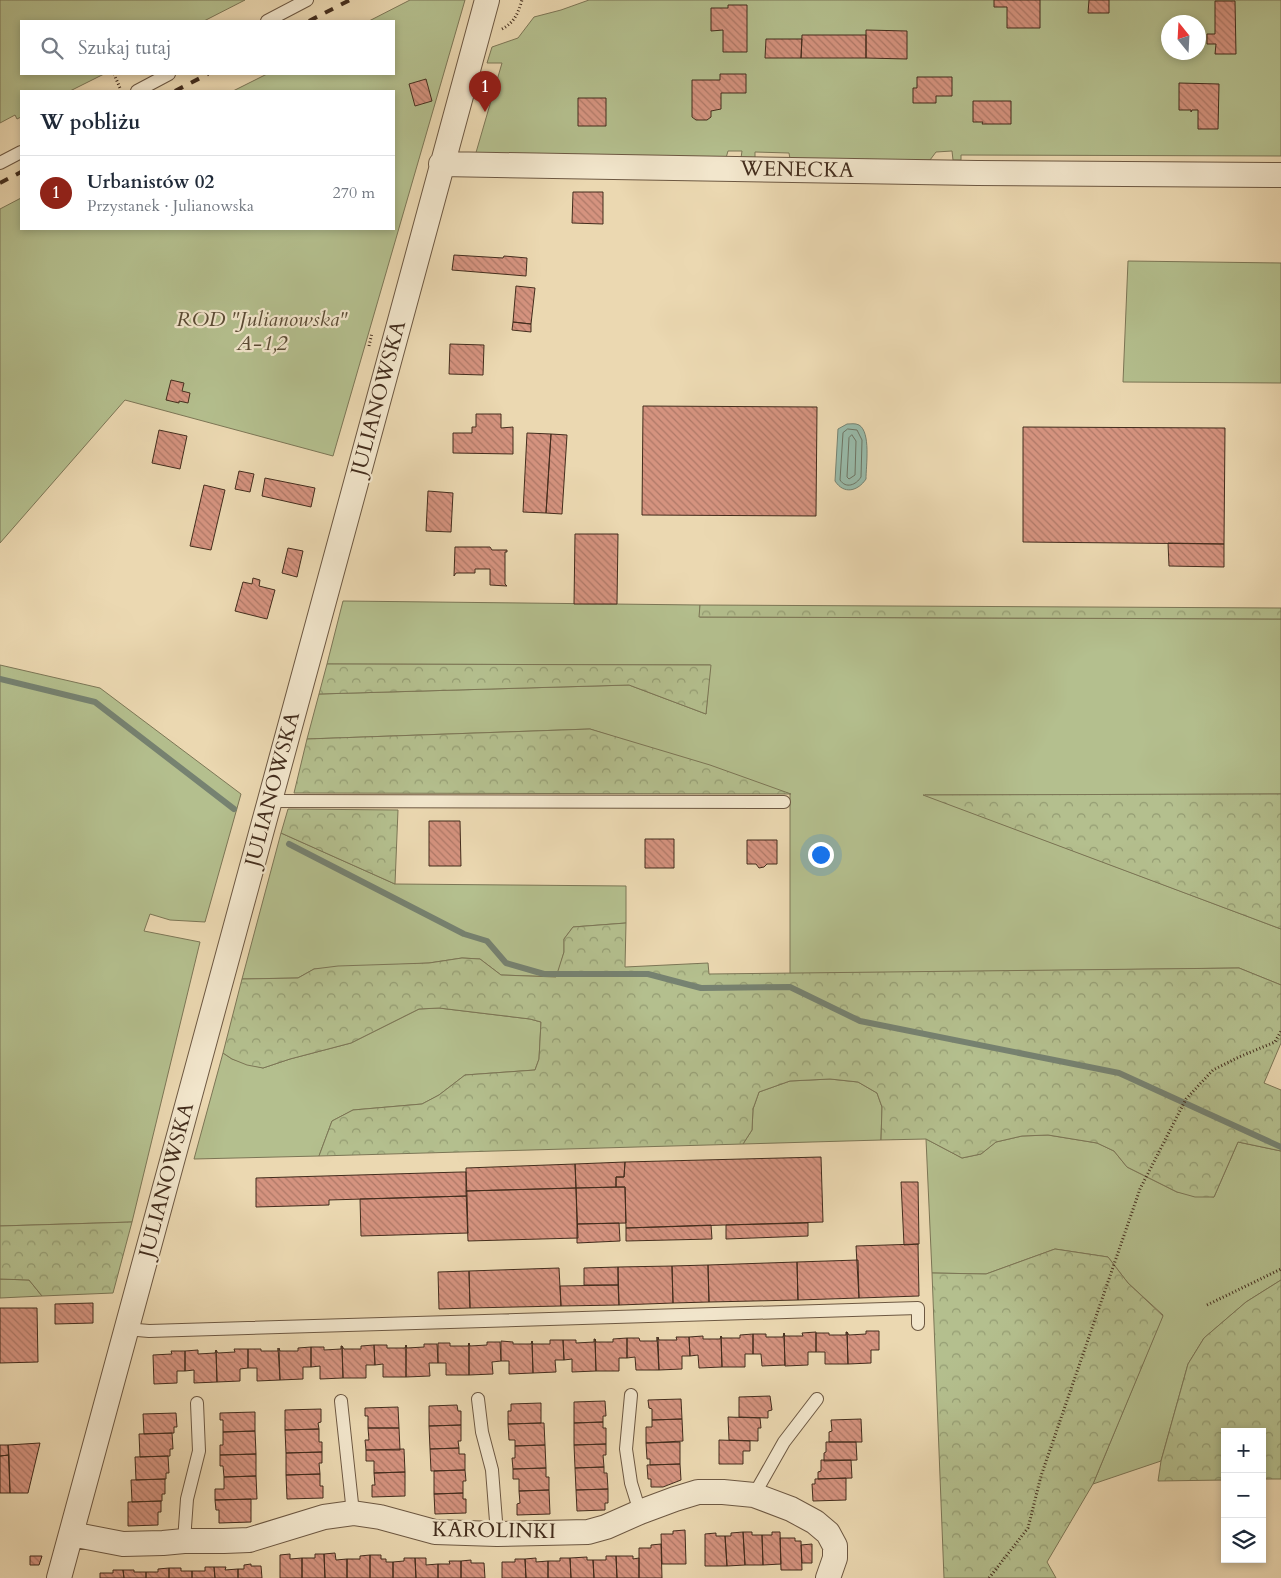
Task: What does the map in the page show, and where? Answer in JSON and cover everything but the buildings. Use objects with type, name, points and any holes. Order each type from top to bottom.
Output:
[{"type":"street","name":"JULIANOWSKA","points":[[59,1578],[486,0]]},
{"type":"street","name":"WENECKA","points":[[441,164],[1281,175]]},
{"type":"street","name":"KAROLINKI","points":[[71,1534],[124,1544],[163,1543],[184,1540],[249,1540],[324,1517],[353,1513],[380,1517],[435,1532],[497,1534],[588,1532],[698,1492],[723,1492],[754,1495],[791,1509],[815,1522],[828,1533],[835,1546],[835,1558],[828,1578]]},
{"type":"lane","points":[[269,20],[307,0]]},
{"type":"lane","points":[[139,90],[167,75]]},
{"type":"lane","points":[[0,163],[20,153]]},
{"type":"lane","points":[[269,801],[784,802]]},
{"type":"lane","points":[[126,1329],[169,1330],[918,1308],[918,1324]]},
{"type":"lane","points":[[631,1395],[626,1449],[631,1483],[640,1512]]},
{"type":"lane","points":[[478,1399],[482,1432],[492,1470],[497,1534]]},
{"type":"lane","points":[[754,1495],[784,1442],[817,1399]]},
{"type":"lane","points":[[342,1401],[353,1513]]},
{"type":"lane","points":[[184,1540],[187,1498],[199,1451],[197,1404]]},
{"type":"path","points":[[500,30],[514,20],[519,12],[522,0]]},
{"type":"path","points":[[114,75],[122,90]]},
{"type":"path","points":[[989,1578],[1028,1528],[1041,1476],[1140,1189],[1179,1116],[1186,1099],[1213,1070],[1275,1042],[1281,1031]]},
{"type":"path","points":[[1207,1305],[1281,1269]]},
{"type":"green space","points":[[0,0],[245,0],[206,20],[20,20],[20,75],[102,75],[72,90],[20,90],[20,118],[17,119],[15,115],[0,123]]},
{"type":"green space","name":"ROD \"Julianowska\" A-1,2","points":[[410,0],[465,0],[333,456],[125,400],[0,543],[0,209],[20,199],[20,230],[395,230],[395,90],[235,90],[265,75],[395,75],[395,20],[371,20]]},
{"type":"green space","points":[[589,0],[1281,0],[1281,156],[961,155],[961,160],[953,160],[952,151],[936,152],[930,160],[790,159],[789,153],[755,152],[755,158],[741,158],[742,151],[728,151],[726,158],[475,156],[502,63],[487,63],[492,47],[518,38],[534,17]]},
{"type":"green space","points":[[1128,261],[1281,263],[1281,383],[1123,382]]},
{"type":"green space","points":[[343,601],[700,605],[700,617],[1281,619],[1281,794],[925,795],[1281,929],[1281,985],[1239,968],[790,974],[790,794],[590,729],[307,739],[319,694],[629,685],[706,714],[710,665],[327,664]]},
{"type":"green space","points":[[700,605],[1281,608],[1281,619],[699,617]]},
{"type":"green space","points":[[327,664],[711,665],[706,714],[629,685],[319,694]]},
{"type":"green space","points":[[0,665],[100,688],[241,794],[205,922],[170,920],[150,914],[144,931],[200,942],[132,1222],[0,1226]]},
{"type":"green space","points":[[590,729],[710,765],[791,794],[294,793],[307,739]]},
{"type":"green space","points":[[1281,794],[1281,929],[923,795]]},
{"type":"green space","points":[[288,809],[398,810],[395,884],[281,833]]},
{"type":"green space","points":[[281,833],[395,884],[626,886],[626,923],[573,927],[564,939],[564,952],[557,977],[501,975],[480,959],[462,958],[429,963],[314,969],[298,978],[242,979]]},
{"type":"green space","points":[[626,923],[625,967],[708,963],[709,974],[1239,968],[1281,985],[1281,1043],[1264,1083],[1281,1090],[1281,1151],[1238,1142],[1214,1197],[1195,1197],[1177,1192],[1127,1167],[1114,1151],[1097,1143],[1048,1135],[1022,1136],[996,1142],[981,1154],[962,1158],[926,1139],[881,1140],[882,1107],[877,1093],[858,1082],[830,1079],[790,1081],[759,1092],[753,1109],[752,1130],[743,1144],[319,1156],[332,1121],[353,1110],[422,1104],[439,1095],[465,1075],[535,1070],[539,1059],[541,1022],[439,1008],[419,1009],[351,1043],[263,1068],[247,1065],[223,1053],[242,979],[298,978],[314,969],[338,966],[429,963],[462,958],[480,959],[501,975],[556,977],[564,952],[564,939],[573,927]]},
{"type":"green space","points":[[439,1008],[541,1022],[539,1059],[535,1070],[465,1075],[439,1095],[422,1104],[353,1110],[332,1121],[319,1156],[194,1159],[223,1053],[232,1059],[263,1068],[351,1043],[419,1009]]},
{"type":"green space","points":[[830,1079],[858,1082],[877,1093],[882,1107],[881,1140],[743,1144],[752,1130],[753,1109],[759,1092],[790,1081]]},
{"type":"green space","points":[[1048,1135],[1097,1143],[1114,1151],[1127,1167],[1177,1192],[1214,1197],[1238,1142],[1281,1151],[1281,1280],[1246,1302],[1204,1338],[1188,1364],[1161,1461],[1093,1484],[1163,1315],[1128,1283],[1108,1257],[1055,1249],[986,1274],[932,1273],[926,1139],[962,1158],[981,1154],[996,1142],[1022,1136]]},
{"type":"green space","points":[[132,1222],[113,1293],[42,1296],[29,1280],[0,1279],[0,1226]]},
{"type":"green space","points":[[1055,1249],[1108,1257],[1128,1283],[1163,1316],[1093,1484],[1047,1562],[1056,1578],[944,1578],[932,1273],[986,1274]]},
{"type":"green space","points":[[0,1279],[29,1280],[42,1296],[0,1298]]},
{"type":"green space","points":[[1281,1280],[1281,1479],[1266,1479],[1266,1428],[1221,1428],[1221,1480],[1158,1481],[1161,1461],[1188,1364],[1204,1338],[1246,1302]]},
{"type":"water","points":[[847,424],[858,424],[863,429],[867,450],[866,479],[855,489],[851,490],[843,488],[835,481],[838,429]]},
{"type":"waterway","points":[[0,679],[95,702],[234,809]]},
{"type":"waterway","points":[[289,844],[464,934],[487,941],[506,963],[544,974],[648,974],[701,988],[790,987],[860,1021],[1119,1073],[1281,1147]]},
{"type":"railway","points":[[311,20],[350,0]]},
{"type":"railway","points":[[177,90],[206,75]]},
{"type":"railway","points":[[0,183],[20,173]]},
{"type":"place","name":"Urbanistów 02","points":[[485,112]]}]
